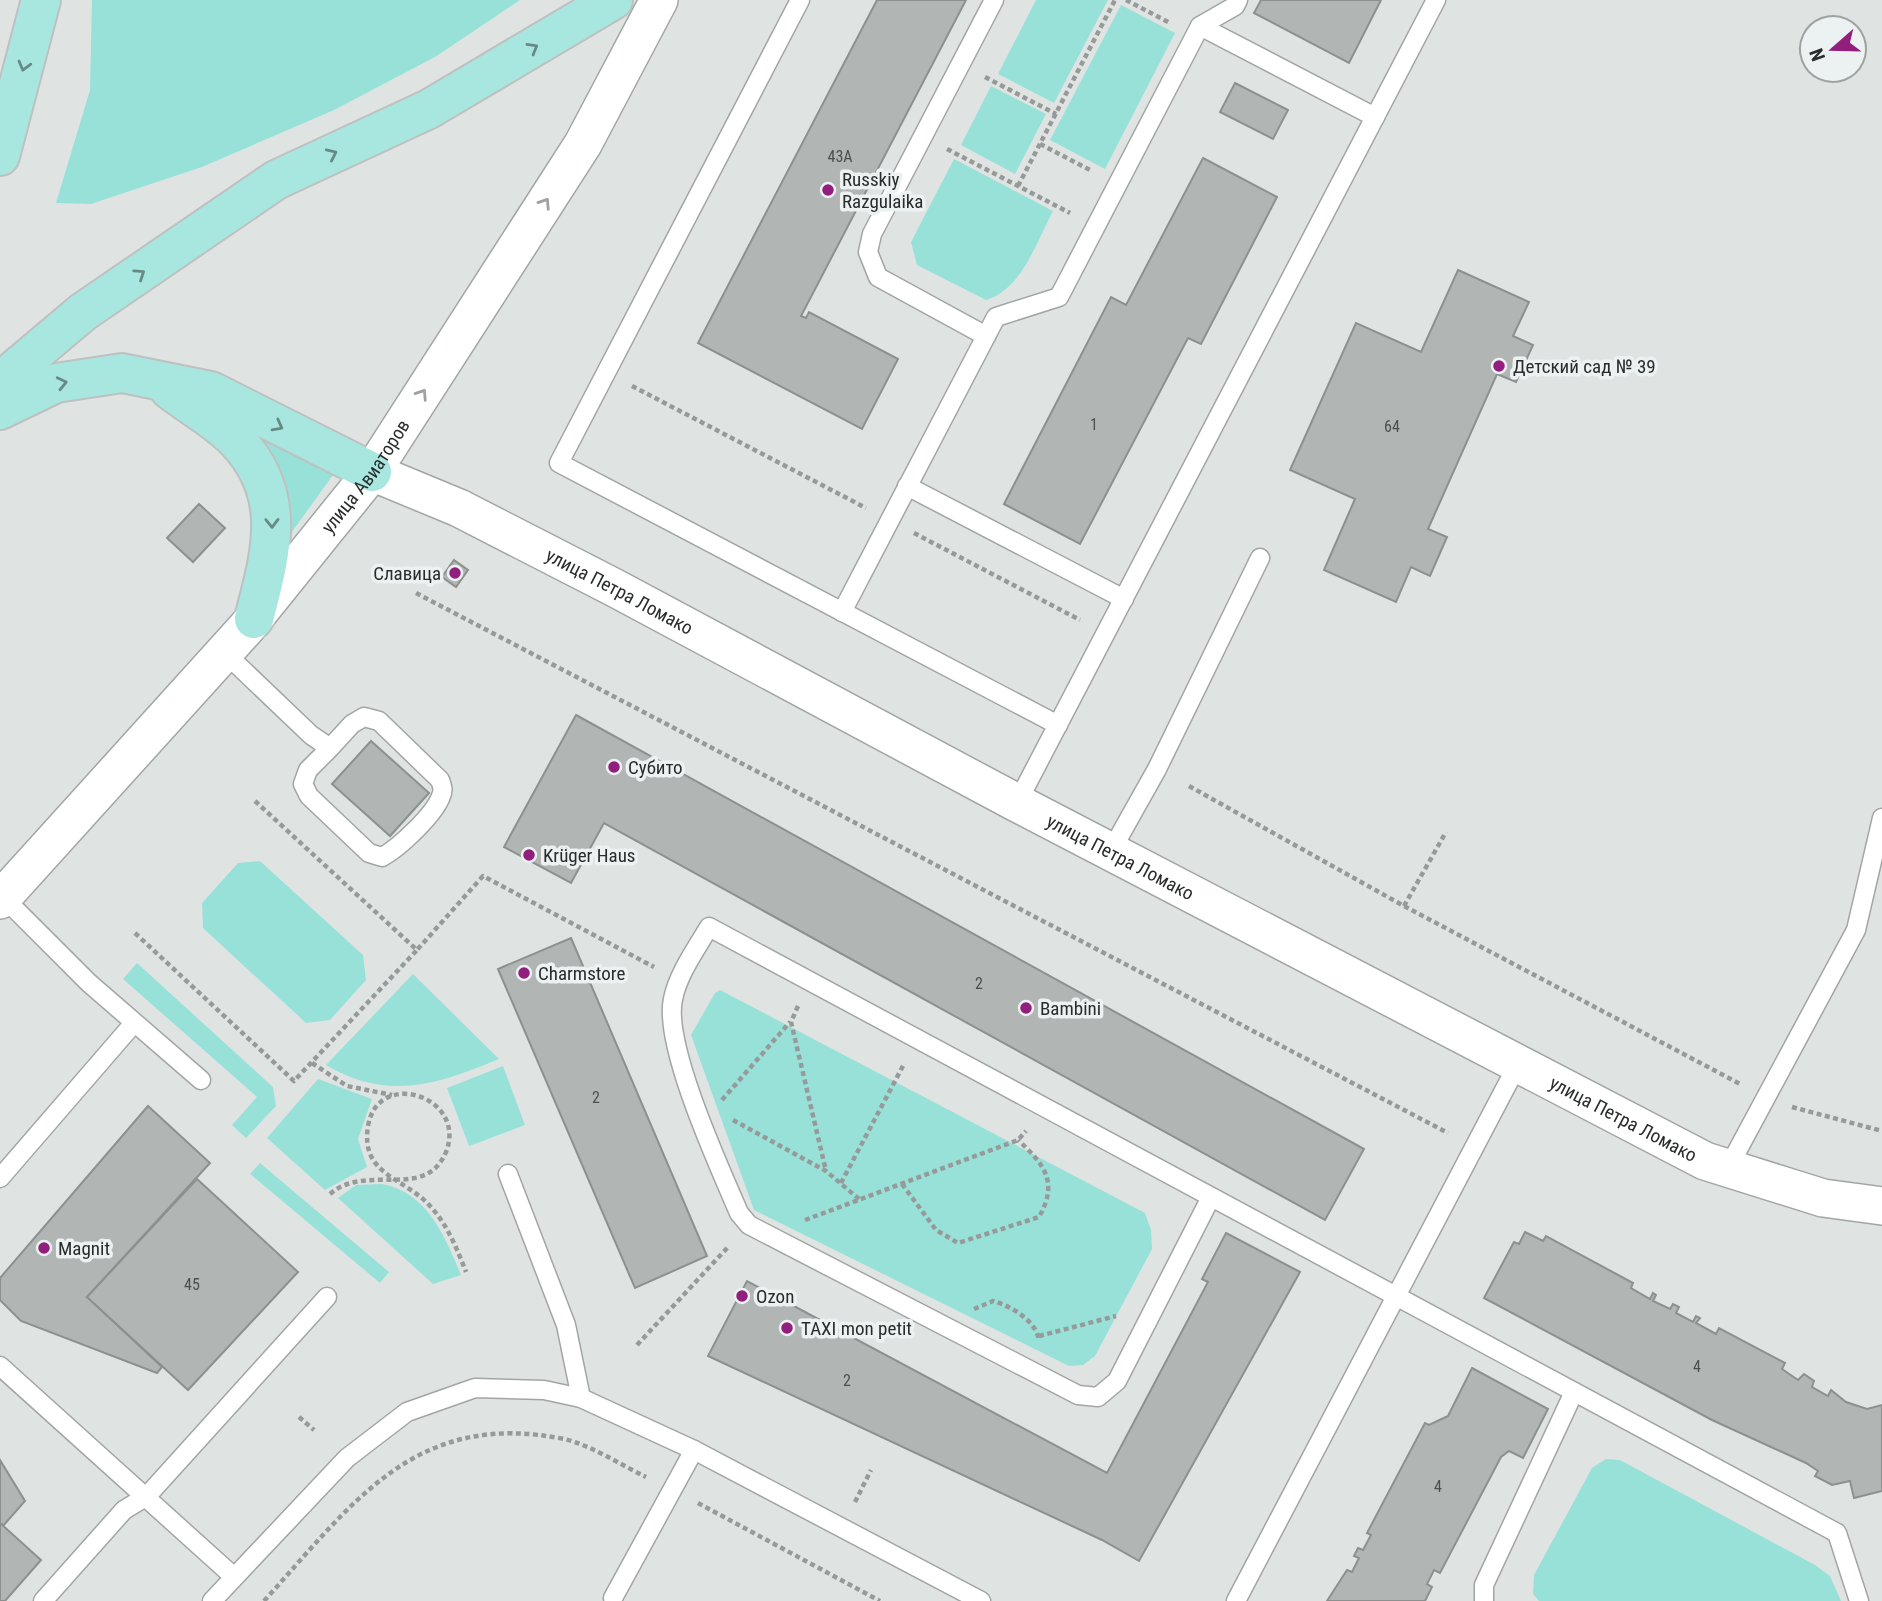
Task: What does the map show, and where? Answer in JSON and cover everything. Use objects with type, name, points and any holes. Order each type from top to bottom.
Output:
[{"type":"main road","points":[[0,156],[41,0]]},
{"type":"main road","points":[[0,382],[83,312],[276,180],[429,109],[613,0]]},
{"type":"main road","points":[[0,410],[56,383],[122,373],[211,391],[372,472]]},
{"type":"main road","points":[[157,381],[239,442],[258,473],[271,508],[272,546],[254,619]]},
{"type":"street","name":"улица Авиаторов","points":[[2,898],[254,619],[372,472],[583,144],[659,0]]},
{"type":"street","name":"улица Петра Ломако","points":[[372,472],[483,520],[1017,803],[1705,1161],[1823,1198],[1882,1206]]},
{"type":"lane","points":[[800,0],[559,463],[1058,725]]},
{"type":"lane","points":[[986,336],[878,277],[868,252],[872,234],[994,0]]},
{"type":"lane","points":[[842,612],[996,317],[1059,297],[1197,31],[1235,6],[1238,0]]},
{"type":"lane","points":[[1017,803],[1436,0]]},
{"type":"lane","points":[[1197,31],[1375,117]]},
{"type":"lane","points":[[907,486],[1124,599]]},
{"type":"lane","points":[[1111,850],[1157,769],[1260,558]]},
{"type":"lane","points":[[225,652],[311,735],[330,748]]},
{"type":"lane","points":[[364,716],[379,721],[440,780],[443,793],[438,804],[394,851],[382,857],[369,853],[309,796],[303,784],[308,770],[330,748],[352,724],[364,716]]},
{"type":"lane","points":[[1728,1168],[1856,930],[1882,818]]},
{"type":"lane","points":[[2,898],[89,983],[201,1080]]},
{"type":"lane","points":[[1211,1197],[1117,1381],[1098,1397],[1078,1395],[748,1225],[739,1213],[694,1103],[670,1020],[679,981],[709,927],[1838,1533],[1858,1601]]},
{"type":"lane","points":[[0,1178],[134,1023]]},
{"type":"lane","points":[[1236,1601],[1519,1062]]},
{"type":"lane","points":[[508,1174],[566,1325],[582,1398]]},
{"type":"lane","points":[[43,1601],[124,1510],[147,1496],[327,1297]]},
{"type":"lane","points":[[0,1366],[233,1576]]},
{"type":"lane","points":[[212,1601],[347,1458],[407,1412],[475,1388],[544,1390],[582,1398],[694,1450],[981,1601]]},
{"type":"lane","points":[[1484,1601],[1484,1585],[1574,1392]]},
{"type":"lane","points":[[613,1598],[694,1450]]},
{"type":"path","points":[[1018,186],[1115,0]]},
{"type":"path","points":[[1126,0],[1197,31]]},
{"type":"path","points":[[960,64],[1056,114]]},
{"type":"path","points":[[922,136],[1096,227]]},
{"type":"path","points":[[1040,144],[1117,185]]},
{"type":"path","points":[[606,372],[1106,634]]},
{"type":"path","points":[[416,593],[1474,1147]]},
{"type":"path","points":[[1189,786],[1404,906],[1767,1096],[1789,1106],[1882,1131]]},
{"type":"path","points":[[255,801],[417,950]]},
{"type":"path","points":[[1404,906],[1446,832]]},
{"type":"path","points":[[135,933],[294,1081],[417,950],[482,876],[679,981]]},
{"type":"path","points":[[713,1109],[791,1021],[808,981]]},
{"type":"path","points":[[791,1021],[826,1171]]},
{"type":"path","points":[[841,1184],[918,1038]]},
{"type":"path","points":[[312,1063],[347,1086],[393,1095],[408,1093],[427,1097],[441,1110],[449,1145],[442,1161],[428,1174],[412,1180],[360,1178],[338,1186],[330,1194]]},
{"type":"path","points":[[393,1095],[378,1105],[369,1122],[366,1142],[373,1163],[393,1180],[411,1187],[433,1208],[445,1224],[466,1272]]},
{"type":"path","points":[[694,1103],[713,1109],[826,1171],[859,1199]]},
{"type":"path","points":[[768,1234],[1018,1140],[1048,1109]]},
{"type":"path","points":[[902,1184],[936,1230],[947,1239],[958,1243],[1039,1217],[1049,1192],[1047,1176],[1042,1164],[1018,1140]]},
{"type":"path","points":[[636,1345],[748,1225]]},
{"type":"path","points":[[1039,1336],[1155,1306]]},
{"type":"path","points":[[299,1417],[314,1430]]},
{"type":"path","points":[[264,1601],[361,1494],[416,1455],[448,1441],[475,1434],[520,1434],[566,1440],[671,1490],[880,1601]]},
{"type":"path","points":[[855,1502],[871,1470]]},
{"type":"shaded area","points":[[92,0],[520,0],[435,57],[334,110],[202,167],[91,204],[56,203],[90,90]]},
{"type":"shaded area","points":[[1036,0],[1108,0],[1054,103],[998,74]]},
{"type":"shaded area","points":[[1121,5],[1175,33],[1105,169],[1050,140]]},
{"type":"shaded area","points":[[991,86],[1046,114],[1015,174],[961,145]]},
{"type":"shaded area","points":[[954,159],[1053,211],[1019,275],[999,294],[986,300],[917,265],[911,242]]},
{"type":"shaded area","points":[[230,414],[333,475],[289,536]]},
{"type":"shaded area","points":[[260,861],[363,955],[366,980],[330,1020],[306,1023],[203,928],[202,903],[238,863]]},
{"type":"shaded area","points":[[137,963],[273,1087],[276,1106],[246,1138],[232,1125],[257,1097],[123,979]]},
{"type":"shaded area","points":[[413,974],[499,1059],[433,1082],[391,1086],[348,1076],[326,1065]]},
{"type":"shaded area","points":[[720,990],[1145,1213],[1151,1230],[1152,1249],[1095,1356],[1083,1365],[1069,1366],[754,1210],[691,1035],[715,993]]},
{"type":"shaded area","points":[[503,1066],[525,1125],[469,1146],[447,1088]]},
{"type":"shaded area","points":[[318,1079],[372,1099],[358,1139],[367,1167],[325,1190],[267,1138]]},
{"type":"shaded area","points":[[260,1163],[389,1272],[380,1283],[250,1174]]},
{"type":"shaded area","points":[[382,1184],[398,1189],[423,1206],[441,1231],[461,1275],[433,1284],[338,1198],[356,1185]]},
{"type":"shaded area","points":[[1606,1459],[1620,1460],[1815,1565],[1830,1576],[1841,1601],[1539,1601],[1533,1594],[1534,1575],[1592,1468]]},
{"type":"building","points":[[877,0],[966,0],[801,316],[806,318],[809,312],[898,359],[862,429],[698,343]]},
{"type":"building","points":[[1261,0],[1381,0],[1349,63],[1254,13]]},
{"type":"building","points":[[1235,83],[1288,110],[1273,139],[1220,112]]},
{"type":"building","points":[[1203,158],[1277,197],[1201,344],[1188,338],[1080,544],[1004,504],[1111,297],[1126,305]]},
{"type":"building","points":[[1458,270],[1529,302],[1513,336],[1533,345],[1516,382],[1497,374],[1428,529],[1447,537],[1430,576],[1411,567],[1396,602],[1324,570],[1355,499],[1290,470],[1356,323],[1421,352]]},
{"type":"building","points":[[199,504],[225,528],[193,562],[167,538]]},
{"type":"building","name":"Славица","points":[[454,560],[468,570],[456,587],[442,577]]},
{"type":"building","points":[[576,715],[1364,1149],[1325,1220],[604,823],[571,883],[504,847]]},
{"type":"building","points":[[371,741],[429,793],[390,836],[332,784]]},
{"type":"building","points":[[571,938],[707,1256],[635,1288],[498,969]]},
{"type":"building","points":[[148,1106],[210,1163],[87,1297],[162,1367],[157,1373],[21,1321],[0,1300],[0,1278]]},
{"type":"building","points":[[197,1179],[298,1272],[188,1390],[87,1297]]},
{"type":"building","points":[[1525,1232],[1543,1241],[1546,1236],[1633,1283],[1631,1288],[1650,1299],[1653,1293],[1656,1295],[1653,1301],[1670,1309],[1673,1304],[1679,1307],[1676,1313],[1693,1322],[1696,1316],[1700,1318],[1696,1323],[1716,1334],[1719,1328],[1785,1363],[1782,1369],[1798,1380],[1804,1374],[1814,1381],[1812,1387],[1828,1396],[1831,1390],[1846,1402],[1867,1409],[1882,1405],[1882,1491],[1854,1498],[1850,1481],[1832,1485],[1815,1476],[1818,1471],[1806,1463],[1712,1420],[1484,1298],[1514,1242],[1519,1244]]},
{"type":"building","points":[[1226,1233],[1300,1272],[1139,1561],[1102,1540],[708,1356],[747,1281],[1107,1473],[1208,1282],[1202,1279]]},
{"type":"building","points":[[1472,1368],[1548,1409],[1523,1458],[1509,1451],[1501,1457],[1440,1573],[1434,1570],[1427,1584],[1432,1587],[1425,1601],[1327,1601],[1347,1570],[1352,1572],[1359,1558],[1354,1556],[1358,1548],[1363,1550],[1371,1535],[1367,1533],[1425,1423],[1429,1425],[1448,1416]]},
{"type":"building","points":[[0,1460],[25,1501],[3,1526],[0,1523]]},
{"type":"building","points":[[0,1523],[41,1560],[5,1601],[0,1601]]},
{"type":"place","name":"Russkiy Razgulaika","points":[[828,190]]},
{"type":"place","name":"Детский сад № 39","points":[[1499,366]]},
{"type":"place","name":"Славица","points":[[455,573]]},
{"type":"place","name":"Субито","points":[[614,767]]},
{"type":"place","name":"Krüger Haus","points":[[529,855]]},
{"type":"place","name":"Charmstore","points":[[524,973]]},
{"type":"place","name":"Bambini","points":[[1026,1008]]},
{"type":"place","name":"Magnit","points":[[44,1248]]},
{"type":"place","name":"Ozon","points":[[742,1296]]},
{"type":"place","name":"TAXI mon petit","points":[[787,1328]]}]
